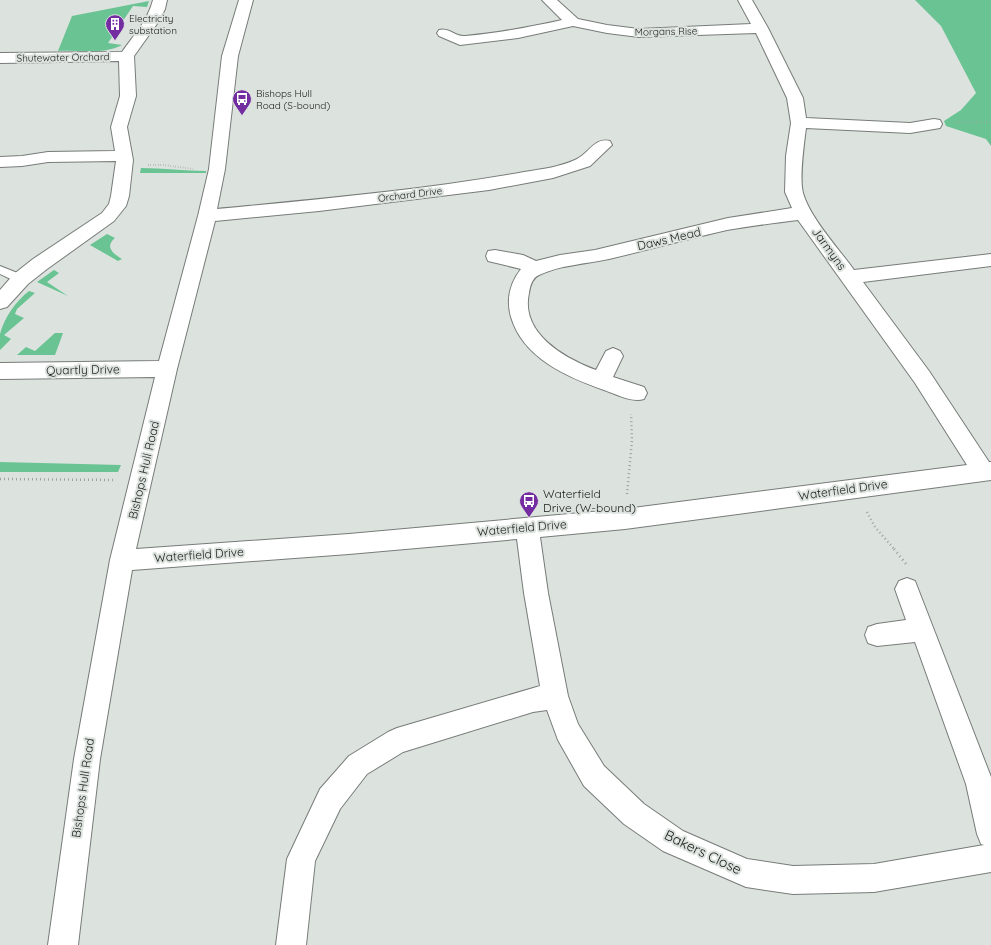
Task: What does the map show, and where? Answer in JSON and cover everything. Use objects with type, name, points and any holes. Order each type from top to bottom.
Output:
[{"type":"street","name":"Shutewater Orchard","points":[[0,302],[21,279],[108,217],[117,206],[124,162],[119,127],[128,96],[126,56],[152,21],[158,10],[160,0]]},
{"type":"street","name":"Bishops Hull Road","points":[[62,945],[87,759],[122,560],[167,369],[207,216],[217,169],[230,56],[246,0]]},
{"type":"street","points":[[549,0],[573,22]]},
{"type":"street","name":"Jarmyns","points":[[745,0],[761,28],[795,98],[799,123],[794,156],[794,192],[803,213],[922,378],[987,472]]},
{"type":"street","name":"Morgans Rise","points":[[444,33],[460,41],[518,34],[573,22],[607,29],[639,33],[761,28]]},
{"type":"street","name":"Shutewater Orchard","points":[[0,58],[126,56]]},
{"type":"street","points":[[799,123],[911,134],[934,124]]},
{"type":"street","name":"Orchard Drive","points":[[207,216],[481,185],[546,174],[584,162],[604,145]]},
{"type":"street","points":[[0,162],[22,161],[48,157],[124,162]]},
{"type":"street","name":"Daws Mead","points":[[633,392],[567,367],[544,351],[526,331],[519,316],[518,301],[521,287],[528,273],[546,264],[593,257],[732,223],[803,213]]},
{"type":"street","points":[[495,256],[523,260],[536,269]]},
{"type":"street","points":[[850,277],[977,269],[991,260]]},
{"type":"street","points":[[601,381],[613,356]]},
{"type":"street","name":"Quartly Drive","points":[[0,371],[167,369]]},
{"type":"street","name":"Waterfield Drive","points":[[122,560],[349,544],[625,519],[987,472]]},
{"type":"street","name":"Bakers Close","points":[[527,527],[536,593],[555,696],[567,731],[594,776],[634,814],[673,841],[746,873],[793,880],[874,878],[991,858]]},
{"type":"street","points":[[907,589],[980,784],[991,834]]},
{"type":"street","points":[[877,635],[922,630]]},
{"type":"street","points":[[291,945],[301,859],[330,799],[358,765],[397,741],[533,700],[555,696]]},
{"type":"lane","points":[[0,270],[21,279]]},
{"type":"path","points":[[934,124],[960,121],[991,122]]},
{"type":"path","points":[[124,162],[186,169],[217,169]]},
{"type":"path","points":[[625,519],[632,440],[633,392]]},
{"type":"path","points":[[0,479],[142,480]]},
{"type":"path","points":[[856,488],[867,513],[876,527],[910,569],[907,589]]},
{"type":"green space","points":[[915,0],[991,0],[991,146],[986,139],[946,126],[944,121],[961,110],[976,93],[941,26]]},
{"type":"green space","points":[[149,1],[147,7],[133,6],[108,43],[122,45],[99,51],[58,51],[72,16]]},
{"type":"green space","points":[[141,168],[206,171],[206,173],[140,173]]},
{"type":"green space","points":[[107,234],[115,238],[110,244],[110,247],[113,253],[122,259],[118,261],[90,245]]},
{"type":"green space","points":[[54,270],[59,273],[47,282],[68,296],[37,282]]},
{"type":"green space","points":[[29,291],[35,293],[17,309],[15,314],[24,318],[4,335],[11,339],[0,350],[0,334],[4,322],[15,305]]},
{"type":"green space","points":[[55,333],[63,333],[55,355],[17,355],[26,347],[35,351]]},
{"type":"green space","points":[[0,462],[121,465],[118,472],[0,472]]},
{"type":"place","name":"Electricity substation","points":[[115,41]]},
{"type":"place","name":"Bishops Hull Road (S-bound)","points":[[242,116]]},
{"type":"place","name":"Waterfield Drive (W-bound)","points":[[529,518]]}]
